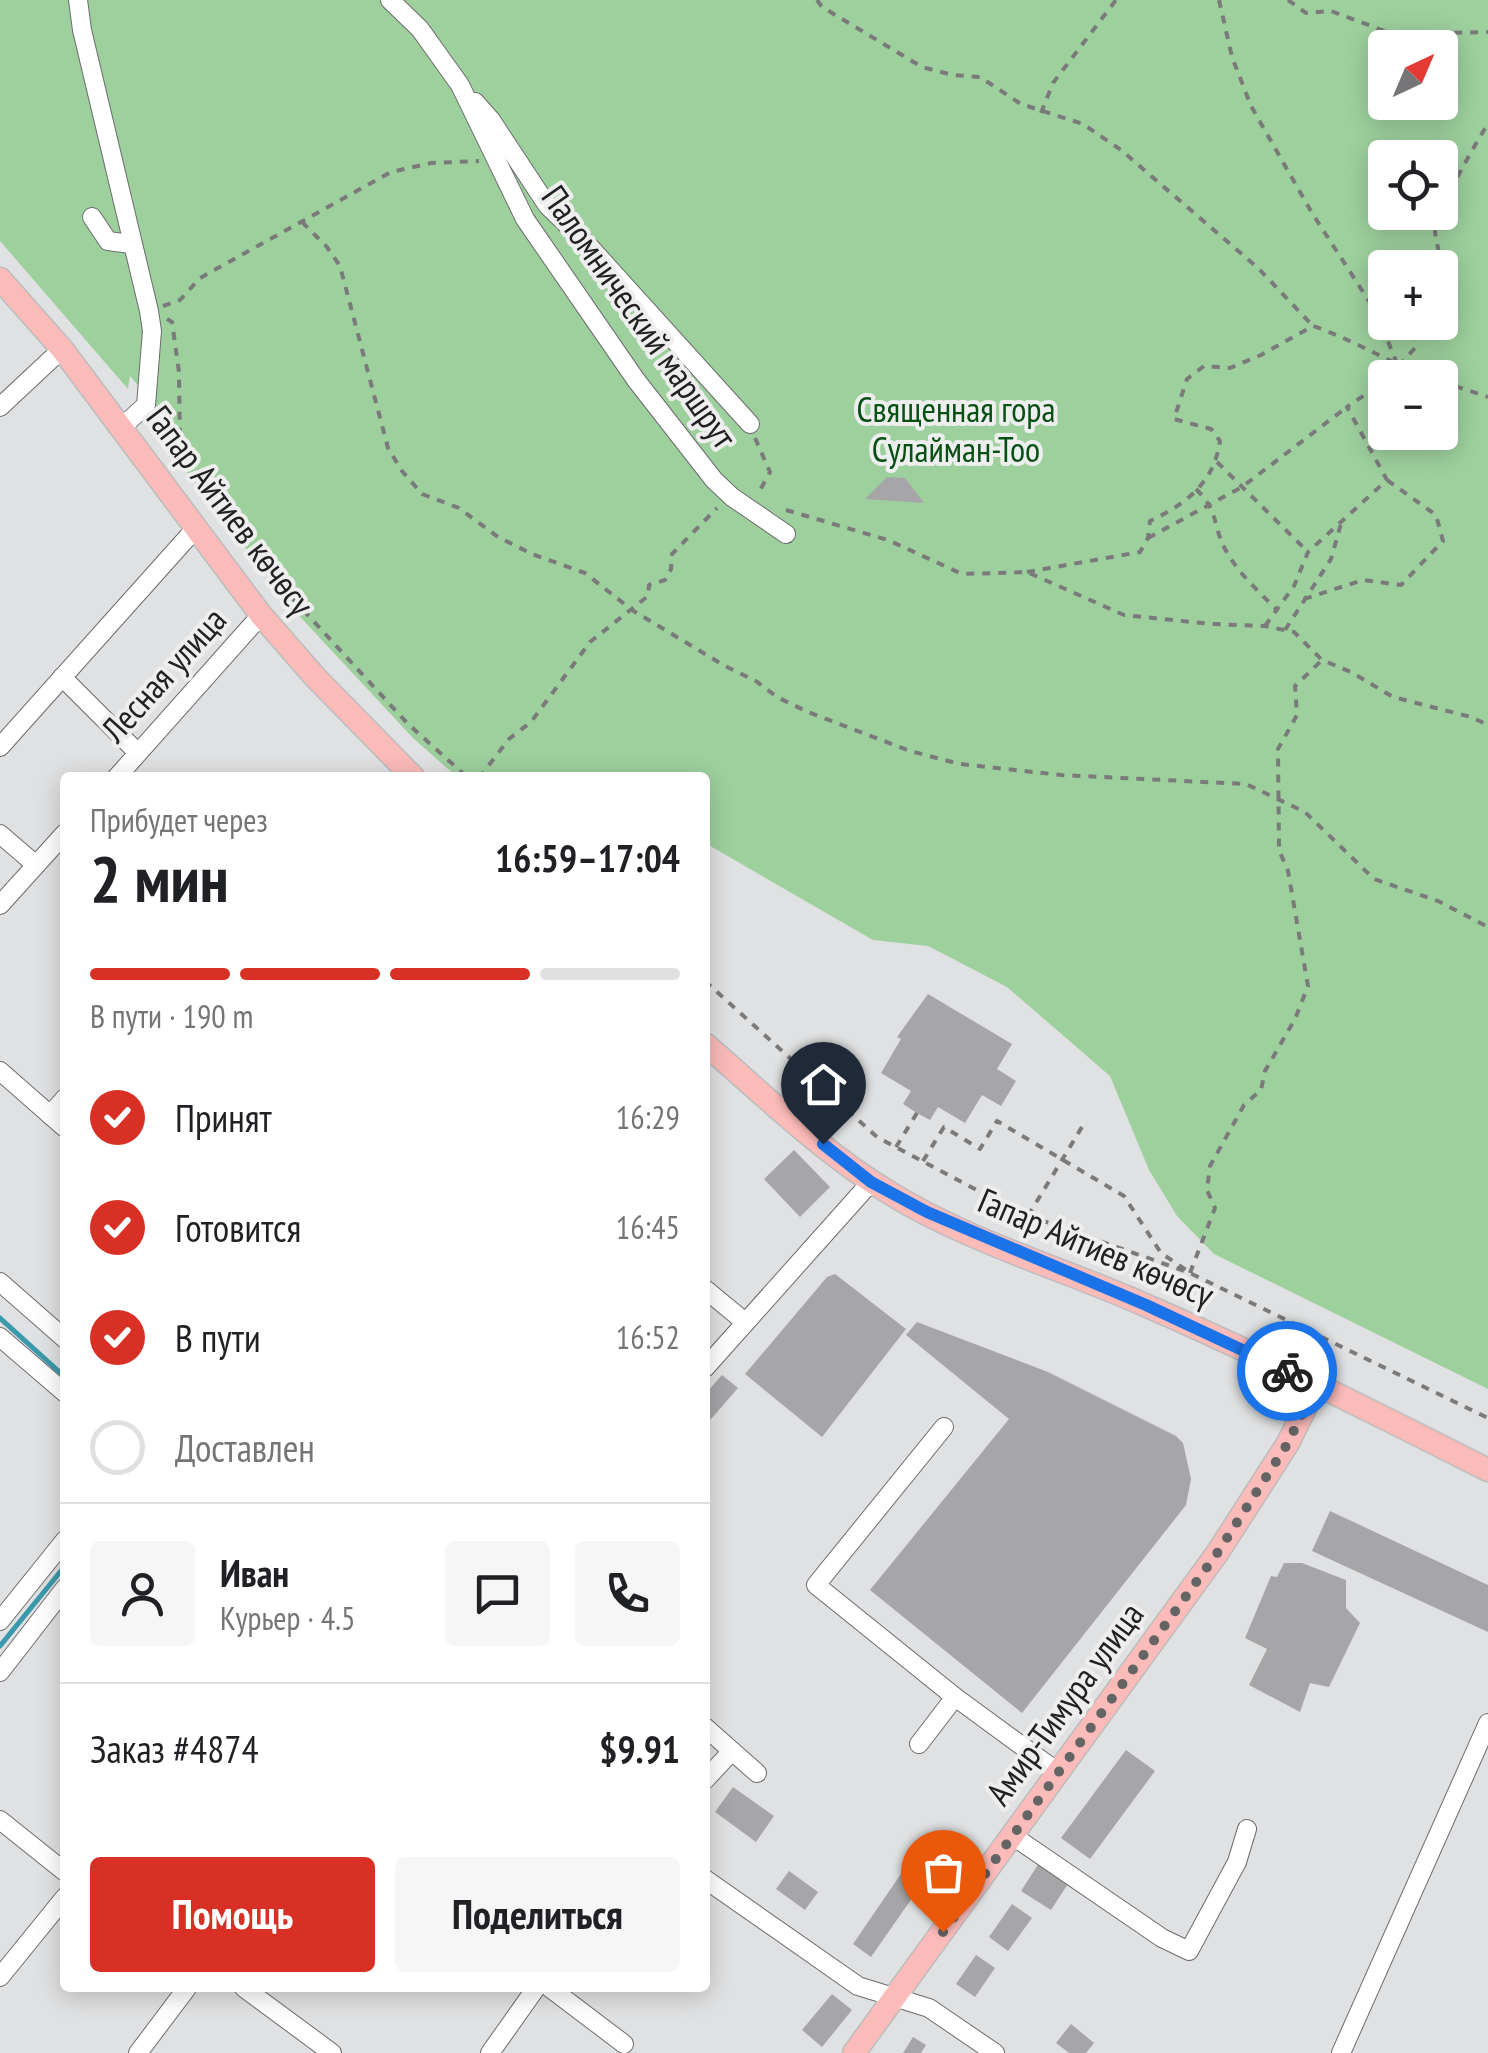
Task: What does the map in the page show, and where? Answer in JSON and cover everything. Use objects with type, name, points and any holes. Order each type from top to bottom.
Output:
[{"type":"main road","name":"Гапар Айтиев көчөсү","points":[[0,279],[62,350],[261,615],[408,772]]},
{"type":"main road","name":"Гапар Айтиев көчөсү","points":[[710,1048],[871,1182],[961,1229],[1146,1305],[1316,1384],[1488,1470]]},
{"type":"main road","name":"Амир-Тимура улица","points":[[854,2053],[1218,1552],[1288,1443],[1316,1384]]},
{"type":"street","points":[[78,0],[152,331],[146,405],[122,428]]},
{"type":"street","name":"Паломнический маршрут","points":[[390,0],[420,29],[460,85],[524,219],[625,364],[714,480],[732,498],[755,500],[786,534]]},
{"type":"street","points":[[460,85],[492,120],[547,205],[750,424]]},
{"type":"street","points":[[92,217],[108,241],[131,238]]},
{"type":"street","points":[[0,407],[62,350]]},
{"type":"street","points":[[0,746],[195,530]]},
{"type":"street","name":"Лесная улица","points":[[121,772],[261,615]]},
{"type":"street","points":[[62,677],[138,753]]},
{"type":"street","points":[[0,834],[36,865]]},
{"type":"street","points":[[0,906],[60,839]]},
{"type":"street","points":[[0,1071],[60,1124]]},
{"type":"street","points":[[50,1116],[60,1104]]},
{"type":"street","points":[[710,1362],[871,1182]]},
{"type":"street","points":[[0,1282],[60,1336]]},
{"type":"street","points":[[710,1292],[745,1322]]},
{"type":"street","points":[[0,1336],[60,1389]]},
{"type":"street","points":[[944,1427],[816,1585],[955,1698],[1059,1773]]},
{"type":"street","points":[[0,1621],[60,1546]]},
{"type":"street","points":[[0,1672],[60,1594]]},
{"type":"street","points":[[919,1744],[955,1698]]},
{"type":"street","points":[[1340,2053],[1488,1723]]},
{"type":"street","points":[[710,1731],[757,1773]]},
{"type":"street","points":[[710,1775],[732,1751]]},
{"type":"street","points":[[0,1820],[60,1868]]},
{"type":"street","points":[[1013,1836],[1162,1938],[1189,1951],[1237,1862],[1247,1829]]},
{"type":"street","points":[[710,1882],[858,1986],[930,2008],[995,2053]]},
{"type":"street","points":[[0,1976],[60,1903]]},
{"type":"street","points":[[138,2053],[183,1992]]},
{"type":"street","points":[[249,1992],[332,2053]]},
{"type":"street","points":[[490,2053],[533,1992]]},
{"type":"street","points":[[555,1992],[624,2044]]},
{"type":"path","points":[[817,0],[822,7],[922,67],[980,77],[1021,104],[1083,124],[1121,150],[1258,268],[1313,326],[1349,338],[1388,360]]},
{"type":"path","points":[[1041,113],[1053,83],[1116,0]]},
{"type":"path","points":[[1219,0],[1232,56],[1251,106],[1376,312],[1396,360]]},
{"type":"path","points":[[1288,0],[1306,12],[1331,11],[1406,39],[1488,32]]},
{"type":"path","points":[[1441,250],[1435,230],[1440,215],[1452,186],[1466,168],[1474,144],[1488,124]]},
{"type":"path","points":[[149,310],[180,300],[200,278],[390,172],[431,163],[496,159]]},
{"type":"path","points":[[302,222],[340,266],[388,448],[422,494],[459,508],[498,537],[532,554],[585,573],[632,610],[756,681],[776,698],[910,751],[998,770],[1246,784],[1305,812],[1374,880],[1438,901],[1488,927]]},
{"type":"path","points":[[149,310],[172,322],[179,372],[180,447],[295,601],[408,722],[462,772]]},
{"type":"path","points":[[750,424],[770,472],[755,500],[888,540],[962,574],[1027,572],[1140,552],[1148,538],[1150,521],[1184,505],[1217,462],[1220,441],[1211,429],[1174,419],[1187,379],[1204,366],[1230,368],[1261,355],[1313,326]]},
{"type":"path","points":[[1458,387],[1488,397]]},
{"type":"path","points":[[1148,538],[1242,487],[1368,392]]},
{"type":"path","points":[[1304,599],[1363,580],[1401,585],[1442,541],[1436,514],[1387,480],[1348,407]]},
{"type":"path","points":[[1217,462],[1308,552]]},
{"type":"path","points":[[1265,626],[1294,586],[1308,552],[1387,480]]},
{"type":"path","points":[[1196,489],[1212,504],[1224,546],[1276,610]]},
{"type":"path","points":[[484,772],[509,739],[531,722],[590,642],[648,596],[649,585],[665,580],[672,554],[732,498]]},
{"type":"path","points":[[1285,630],[1331,558],[1342,520]]},
{"type":"path","points":[[1027,572],[1124,615],[1265,626],[1294,632],[1322,660],[1352,672],[1392,697],[1488,725]]},
{"type":"path","points":[[1190,1272],[1215,1208],[1207,1190],[1210,1166],[1244,1105],[1261,1090],[1265,1071],[1295,1019],[1308,986],[1288,871],[1279,850],[1278,749],[1297,714],[1296,686],[1322,660]]},
{"type":"path","points":[[710,985],[878,1137],[1028,1216],[1190,1272],[1488,1418]]},
{"type":"path","points":[[896,1147],[917,1113]]},
{"type":"path","points":[[923,1162],[944,1127],[980,1149],[997,1122],[1124,1196],[1161,1252],[1190,1272]]},
{"type":"path","points":[[1028,1216],[1084,1122]]},
{"type":"green space","name":"Священная гора Сулайман-Тоо","points":[[0,0],[1488,0],[1488,1389],[1214,1254],[1177,1216],[1149,1170],[1110,1076],[1007,987],[928,946],[873,940],[710,846],[710,772],[451,772],[413,738],[291,607],[169,449],[169,421],[130,376],[128,389],[0,241]]},
{"type":"building","points":[[887,477],[905,478],[924,503],[865,499]]},
{"type":"building","points":[[928,994],[1012,1044],[997,1069],[1016,1081],[1001,1106],[982,1095],[965,1123],[938,1107],[930,1120],[917,1113],[903,1104],[911,1091],[881,1073],[901,1039],[897,1037]]},
{"type":"building","points":[[794,1150],[830,1187],[800,1217],[764,1179]]},
{"type":"building","points":[[835,1274],[906,1329],[822,1437],[745,1374],[827,1277]]},
{"type":"building","points":[[917,1322],[1048,1372],[1183,1443],[1191,1479],[1186,1505],[1022,1713],[870,1590],[1009,1419],[906,1335]]},
{"type":"building","points":[[722,1375],[738,1388],[710,1420],[710,1388]]},
{"type":"building","points":[[1330,1511],[1488,1585],[1488,1632],[1312,1551]]},
{"type":"building","points":[[1284,1563],[1302,1563],[1346,1580],[1346,1608],[1360,1623],[1329,1687],[1310,1683],[1300,1712],[1249,1685],[1267,1649],[1245,1638],[1271,1576],[1277,1577]]},
{"type":"building","points":[[1126,1750],[1155,1771],[1090,1859],[1061,1838]]},
{"type":"building","points":[[733,1787],[774,1816],[756,1842],[715,1812]]},
{"type":"building","points":[[1041,1860],[1071,1879],[1051,1910],[1021,1891]]},
{"type":"building","points":[[905,1868],[924,1881],[871,1957],[853,1944]]},
{"type":"building","points":[[789,1871],[818,1892],[805,1910],[776,1889]]},
{"type":"building","points":[[1012,1904],[1032,1918],[1008,1951],[989,1937]]},
{"type":"building","points":[[976,1955],[995,1968],[975,1997],[956,1984]]},
{"type":"building","points":[[832,1994],[852,2010],[822,2047],[802,2030]]},
{"type":"building","points":[[1071,2024],[1094,2043],[1086,2053],[1069,2053],[1056,2043]]},
{"type":"building","points":[[913,2037],[926,2045],[921,2053],[903,2053]]},
{"type":"waterway","points":[[0,1318],[60,1372]]},
{"type":"waterway","points":[[0,1646],[60,1572]]},
{"type":"way so far","points":[[943,1932],[1218,1552],[1288,1443],[1316,1384],[1287,1371]]},
{"type":"route","points":[[823,1144],[893,1196],[961,1229],[1146,1305],[1287,1371]]}]
